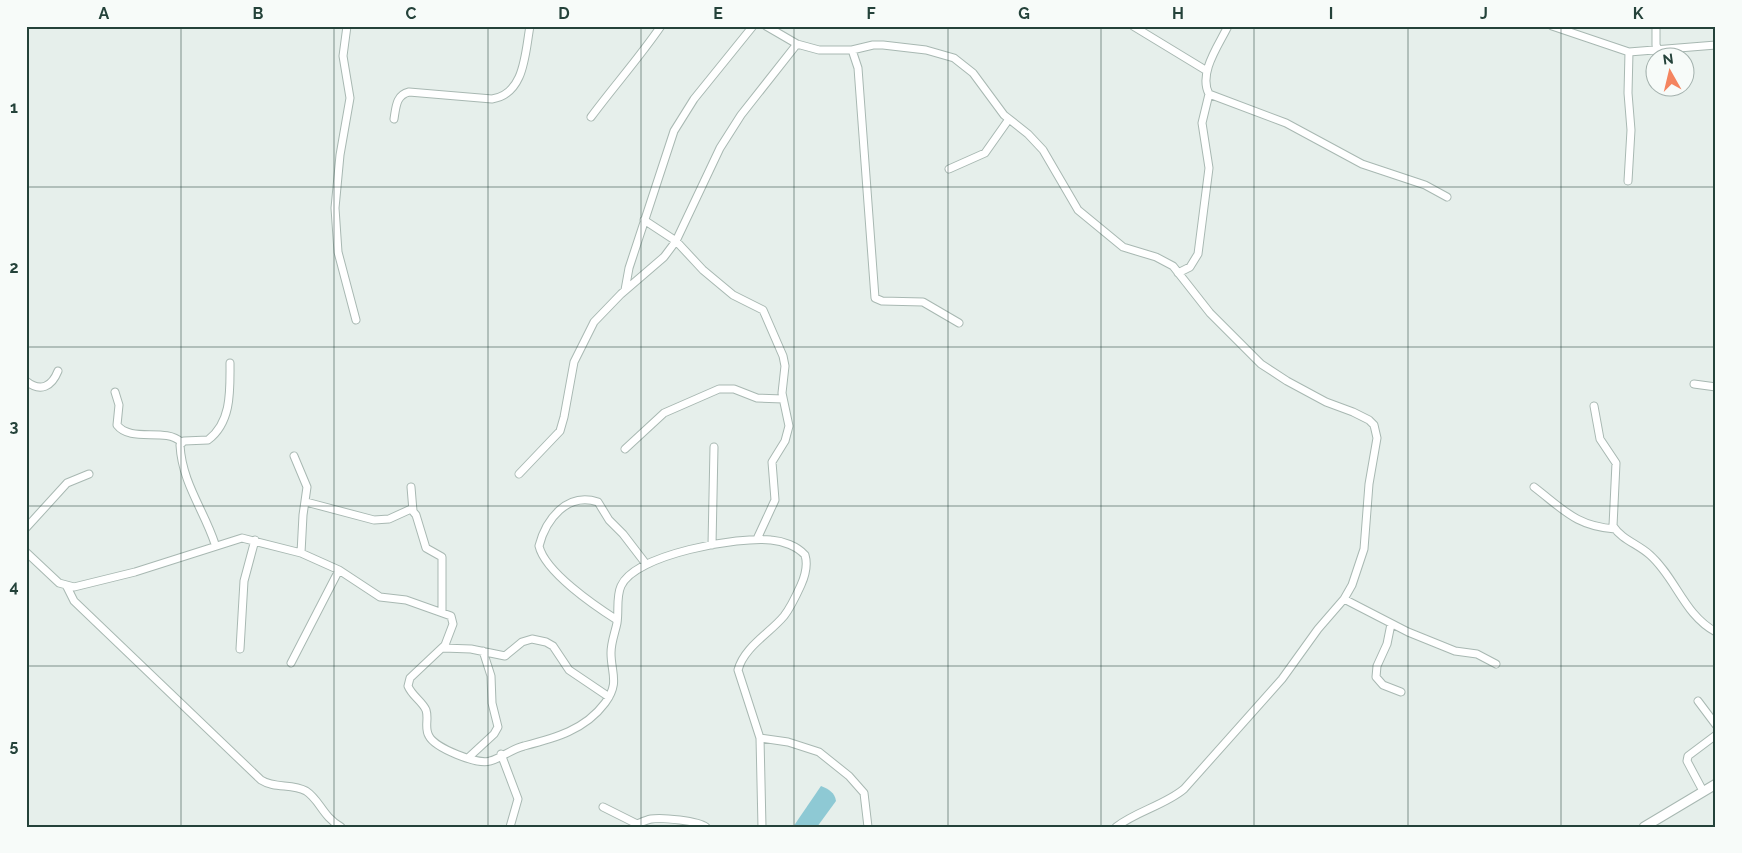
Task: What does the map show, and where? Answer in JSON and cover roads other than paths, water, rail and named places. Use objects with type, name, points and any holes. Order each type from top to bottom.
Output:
[{"type":"street","points":[[347,26],[343,56],[350,98],[340,155],[335,208],[338,252],[356,320]]},
{"type":"street","points":[[394,119],[398,100],[403,94],[409,92],[492,99],[502,98],[511,92],[523,65],[530,26]]},
{"type":"street","points":[[591,117],[615,84],[643,54],[661,26]]},
{"type":"street","points":[[625,291],[644,220],[663,163],[684,114],[753,26]]},
{"type":"street","points":[[766,26],[797,44],[819,50],[852,50],[873,45],[926,50],[954,58],[973,73],[994,104],[1043,150],[1078,210],[1123,247],[1168,262],[1210,314],[1261,364],[1287,381],[1326,402],[1354,412],[1369,420],[1374,426],[1377,438],[1369,484],[1364,549],[1358,572],[1344,599],[1313,635],[1282,679],[1184,789],[1175,796],[1143,811],[1116,827]]},
{"type":"street","points":[[1133,26],[1208,71]]},
{"type":"street","points":[[1178,273],[1190,267],[1198,254],[1209,168],[1202,123],[1209,94],[1206,86],[1208,71],[1228,26]]},
{"type":"street","points":[[1552,26],[1628,52],[1644,51]]},
{"type":"street","points":[[1656,26],[1658,48]]},
{"type":"street","points":[[519,474],[560,431],[578,350],[594,322],[625,291],[664,257],[676,241],[720,148],[741,115],[797,44]]},
{"type":"street","points":[[1688,48],[1716,45]]},
{"type":"street","points":[[852,50],[858,68],[875,298],[882,301],[923,302],[959,323]]},
{"type":"street","points":[[1628,52],[1628,93],[1631,130],[1628,181]]},
{"type":"street","points":[[1209,94],[1286,123],[1362,164],[1425,185],[1446,196]]},
{"type":"street","points":[[949,169],[985,153],[999,136],[1009,119]]},
{"type":"street","points":[[644,220],[676,241],[703,270],[733,295],[763,310],[785,366],[782,384],[789,426],[788,433],[772,462],[775,500],[757,539]]},
{"type":"street","points":[[114,392],[119,405],[117,425],[124,432],[173,437],[181,442],[208,440],[222,424],[230,392],[230,363]]},
{"type":"street","points":[[26,381],[37,386],[48,385],[54,382],[58,371]]},
{"type":"street","points":[[1694,384],[1716,387]]},
{"type":"street","points":[[625,449],[664,413],[719,388],[734,390],[757,398],[783,399]]},
{"type":"street","points":[[1594,406],[1600,439],[1616,464],[1612,519],[1615,529],[1623,537],[1650,555],[1699,621],[1716,632]]},
{"type":"street","points":[[181,442],[180,450],[191,493],[211,530],[215,544]]},
{"type":"street","points":[[712,545],[714,448]]},
{"type":"street","points":[[294,456],[307,487],[306,502],[302,515],[301,553]]},
{"type":"street","points":[[26,528],[67,483],[90,474]]},
{"type":"street","points":[[411,487],[413,511],[426,548],[442,557],[442,612]]},
{"type":"street","points":[[1534,487],[1581,523],[1592,527],[1615,529]]},
{"type":"street","points":[[617,620],[571,587],[547,562],[539,546],[546,526],[560,508],[588,500],[598,502],[609,520],[624,534],[646,564]]},
{"type":"street","points":[[306,502],[374,520],[389,518],[407,510],[413,511]]},
{"type":"street","points":[[67,587],[83,586],[135,572],[215,544],[242,538],[301,553],[339,570],[380,597],[406,600],[432,611],[442,612],[451,616],[453,624],[443,648],[410,678],[408,686],[426,710],[427,731],[432,742],[468,758],[489,762],[501,754],[572,731],[598,710],[609,697],[615,683],[611,654],[620,587],[626,577],[646,564],[674,554],[712,545],[757,539],[772,540],[794,547],[805,555],[807,561],[803,580],[794,602],[784,616],[756,644],[740,665],[739,674],[760,738],[762,827]]},
{"type":"street","points":[[240,649],[244,581],[255,540]]},
{"type":"street","points":[[26,552],[52,578],[67,587],[74,601],[261,780],[276,786],[299,788],[306,791],[330,821],[340,827]]},
{"type":"street","points":[[291,663],[339,570]]},
{"type":"street","points":[[1344,599],[1391,624],[1444,648],[1477,654],[1496,664]]},
{"type":"street","points":[[1391,624],[1387,644],[1377,666],[1376,677],[1383,685],[1401,692]]},
{"type":"street","points":[[443,648],[483,651],[505,656],[522,642],[532,639],[546,642],[553,646],[569,670],[609,697]]},
{"type":"street","points":[[468,758],[494,734],[498,727],[492,703],[489,668],[483,651]]},
{"type":"street","points":[[1698,701],[1716,725]]},
{"type":"street","points":[[1703,792],[1687,761],[1688,756],[1716,735]]},
{"type":"street","points":[[760,738],[788,742],[818,752],[849,776],[864,794],[868,827]]},
{"type":"street","points":[[501,754],[518,799],[510,827]]},
{"type":"street","points":[[1644,827],[1716,784]]},
{"type":"street","points":[[603,807],[636,824],[660,818],[700,823],[706,827]]},
{"type":"water","points":[[821,786],[831,792],[836,801],[817,827],[793,827]]}]
